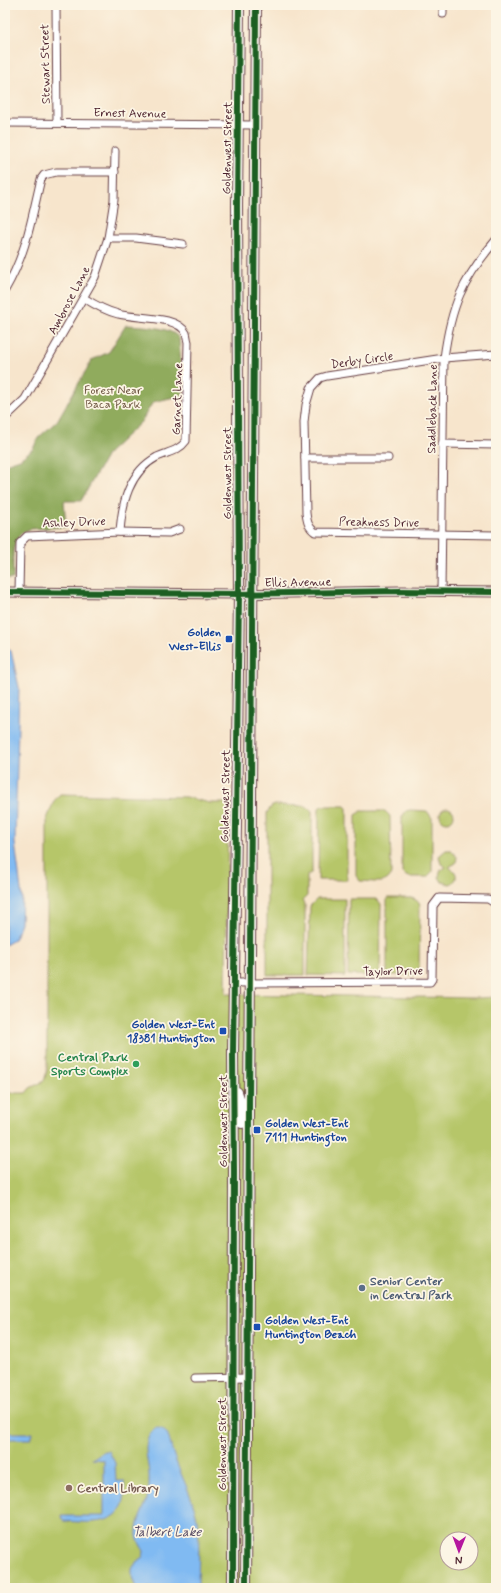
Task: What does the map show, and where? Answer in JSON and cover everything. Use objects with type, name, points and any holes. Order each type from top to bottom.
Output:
[{"type":"main road","name":"Goldenwest Street","points":[[233,1588],[234,1088],[239,594],[237,222],[239,5]]},
{"type":"main road","name":"Goldenwest Street","points":[[246,1588],[249,1264],[248,1048],[250,983],[254,126],[256,5]]},
{"type":"main road","points":[[234,1088],[237,1092],[242,1114],[242,1162],[244,1167],[249,1171]]},
{"type":"main road","points":[[234,1171],[241,1176],[243,1183],[243,1243],[249,1264]]},
{"type":"street","name":"Stewart Street","points":[[56,5],[57,123]]},
{"type":"street","points":[[443,5],[443,14]]},
{"type":"street","name":"Ernest Avenue","points":[[5,123],[254,126]]},
{"type":"street","name":"Ambrose Lane","points":[[5,418],[25,400],[95,277],[108,238],[114,200],[115,151]]},
{"type":"street","points":[[5,290],[13,277],[22,254],[32,221],[41,179],[44,175],[56,172],[115,172]]},
{"type":"street","points":[[108,238],[136,238],[183,244]]},
{"type":"street","name":"Saddleback Lane","points":[[441,592],[444,358],[448,330],[456,303],[465,281],[496,240]]},
{"type":"street","name":"Garnet Lane","points":[[84,298],[98,307],[118,314],[169,322],[177,325],[186,332],[189,355],[186,441],[178,449],[156,458],[147,464],[134,478],[129,486],[123,502],[120,532]]},
{"type":"street","name":"Derby Circle","points":[[315,532],[311,529],[307,522],[304,422],[310,388],[320,378],[444,358],[496,353]]},
{"type":"street","points":[[442,444],[496,444]]},
{"type":"street","points":[[305,458],[388,458]]},
{"type":"street","name":"Ashley Drive","points":[[19,592],[20,543],[27,536],[120,532],[169,532],[180,529]]},
{"type":"street","name":"Preakness Drive","points":[[315,532],[496,535]]},
{"type":"street","name":"Ellis Avenue","points":[[5,592],[239,594],[496,592]]},
{"type":"street","name":"Taylor Drive","points":[[235,983],[430,982],[432,979],[433,906],[439,898],[488,899],[496,904]]},
{"type":"street","points":[[194,1378],[248,1376]]},
{"type":"green space","name":"Forest Near Baca Park","points":[[126,325],[147,326],[162,329],[175,334],[179,338],[183,395],[153,402],[141,422],[108,453],[81,501],[64,501],[66,527],[30,529],[23,532],[18,537],[15,543],[13,557],[13,579],[5,579],[5,464],[20,459],[33,449],[38,438],[57,421],[92,360],[109,352]]},
{"type":"green space","points":[[60,794],[186,797],[210,803],[228,803],[226,994],[496,997],[496,1588],[5,1588],[5,1106],[9,1093],[26,1093],[30,1088],[44,1081],[47,1071],[47,819],[54,801]]},
{"type":"green space","points":[[275,805],[306,806],[312,811],[312,872],[307,876],[307,896],[302,901],[305,905],[305,975],[267,975],[267,813],[271,807]]},
{"type":"green space","points":[[321,806],[345,806],[347,808],[347,880],[318,880],[319,808]]},
{"type":"green space","points":[[444,808],[450,808],[454,812],[454,818],[450,822],[444,822],[440,818],[440,812]]},
{"type":"green space","points":[[361,811],[385,811],[390,816],[391,874],[386,880],[374,882],[360,881],[356,876],[356,815]]},
{"type":"green space","points":[[406,811],[427,811],[432,818],[432,872],[427,877],[408,877],[402,873],[402,817]]},
{"type":"green space","points":[[446,850],[451,850],[457,857],[456,863],[449,867],[455,872],[456,876],[455,881],[450,884],[442,882],[439,877],[440,871],[446,867],[441,864],[439,856]]},
{"type":"green space","points":[[387,898],[412,898],[419,902],[419,971],[414,975],[387,975]]},
{"type":"green space","points":[[317,899],[345,899],[345,976],[308,975],[310,906]]},
{"type":"green space","points":[[349,899],[377,899],[381,904],[380,976],[348,975]]},
{"type":"water","points":[[5,647],[11,651],[19,687],[15,843],[22,898],[21,923],[14,940],[5,945]]},
{"type":"water","name":"Talbert Lake","points":[[156,1428],[164,1430],[168,1437],[196,1514],[199,1542],[198,1588],[136,1588],[132,1577],[132,1569],[137,1561],[143,1558],[144,1551],[138,1539],[137,1527],[149,1492],[149,1473],[146,1452],[147,1440]]},
{"type":"water","points":[[5,1433],[32,1433],[31,1439],[5,1439]]},
{"type":"water","points":[[104,1451],[109,1451],[115,1463],[116,1481],[124,1481],[124,1500],[121,1509],[108,1519],[99,1521],[63,1521],[62,1516],[104,1516],[104,1460],[92,1459]]},
{"type":"cycle path","points":[[233,1588],[233,1053],[239,594],[237,206],[239,5]]},
{"type":"cycle path","points":[[246,1588],[256,5]]},
{"type":"cycle path","points":[[5,592],[239,594],[400,591],[496,592]]},
{"type":"place","name":"Golden West-Ellis","points":[[229,639]]},
{"type":"place","name":"Golden West-Ent 18381 Huntington","points":[[223,1031]]},
{"type":"place","name":"Central Park Sports Complex","points":[[136,1064]]},
{"type":"place","name":"Golden West-Ent 7111 Huntington","points":[[257,1130]]},
{"type":"place","name":"Senior Center in Central Park","points":[[362,1288]]},
{"type":"place","name":"Golden West-Ent Huntington Beach","points":[[257,1327]]},
{"type":"place","name":"Central Library","points":[[69,1488]]}]
